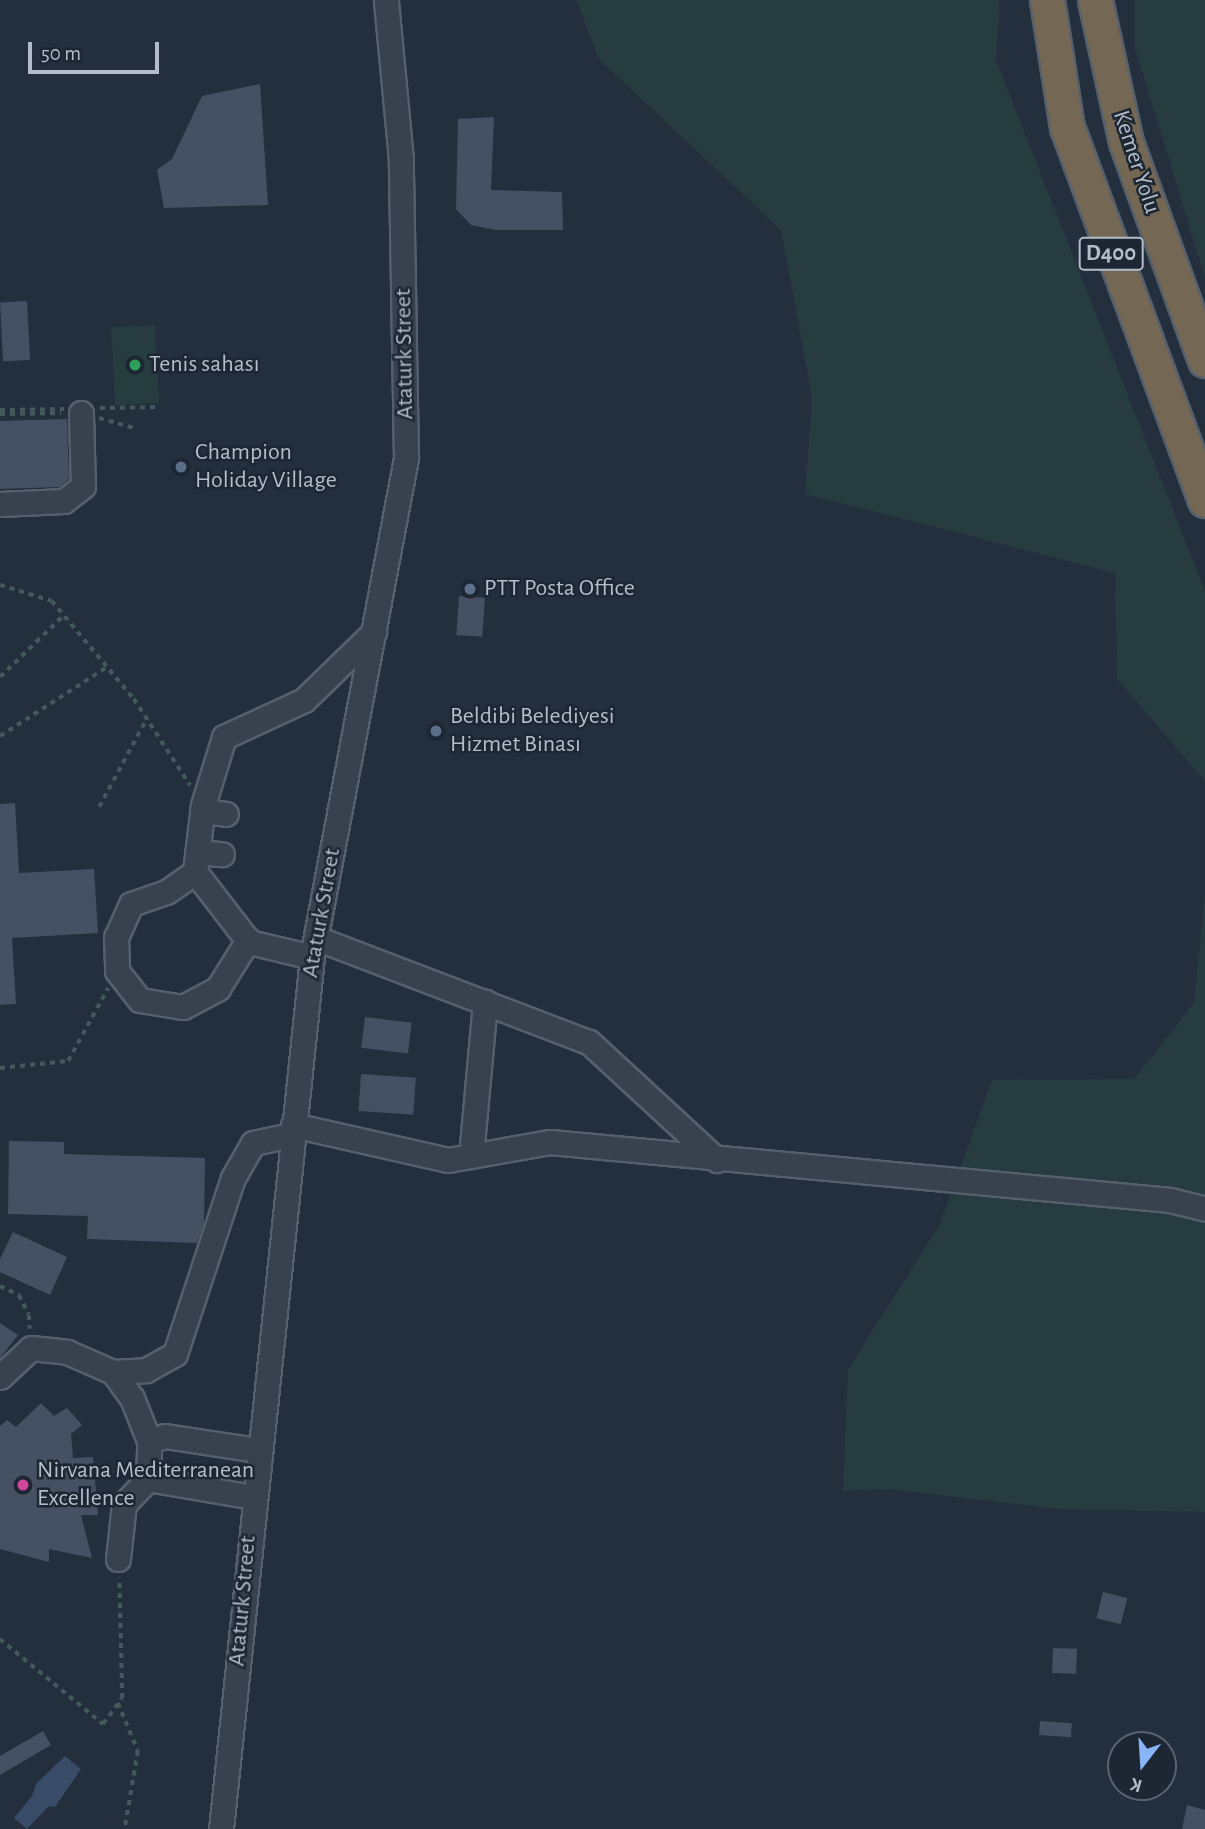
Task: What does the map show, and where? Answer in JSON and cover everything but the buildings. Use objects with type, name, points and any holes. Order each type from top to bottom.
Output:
[{"type":"highway","name":"D400","points":[[1047,0],[1067,127],[1205,500]]},
{"type":"highway","name":"Kemer Yolu","points":[[1095,0],[1126,142],[1205,360]]},
{"type":"street","name":"Ataturk Street","points":[[221,1829],[253,1497],[314,948],[406,458],[401,160],[386,0]]},
{"type":"street","points":[[0,504],[64,501],[83,486],[81,413]]},
{"type":"street","points":[[374,632],[304,700],[224,737],[203,808],[196,862],[248,940],[314,948],[485,1002],[589,1042],[717,1160]]},
{"type":"street","points":[[203,808],[226,814]]},
{"type":"street","points":[[222,854],[196,862],[166,892],[131,904],[116,937],[117,971],[140,1000],[183,1007],[218,988],[248,940]]},
{"type":"street","points":[[471,1157],[485,1002]]},
{"type":"street","points":[[0,1377],[30,1348],[67,1352],[113,1372],[146,1370],[174,1354],[233,1178],[253,1143],[293,1130],[448,1160],[550,1142],[717,1160],[1170,1200],[1205,1209]]},
{"type":"street","points":[[113,1372],[131,1398],[149,1441],[148,1479],[124,1504],[118,1559]]},
{"type":"street","points":[[149,1441],[165,1437],[258,1450]]},
{"type":"street","points":[[148,1479],[253,1497]]},
{"type":"path","points":[[0,585],[52,601],[147,718],[203,808]]},
{"type":"path","points":[[0,677],[64,615]]},
{"type":"path","points":[[0,736],[108,667]]},
{"type":"path","points":[[99,807],[147,718]]},
{"type":"path","points":[[0,1068],[68,1061],[117,971]]},
{"type":"path","points":[[0,1286],[19,1295],[29,1315],[30,1348]]},
{"type":"path","points":[[118,1559],[123,1644],[118,1703],[138,1751],[125,1829]]},
{"type":"path","points":[[0,1639],[103,1724],[118,1703]]},
{"type":"green space","points":[[576,0],[1000,0],[996,60],[1205,591],[1205,781],[1117,679],[1115,573],[805,494],[812,397],[781,230],[599,59]]},
{"type":"green space","points":[[1135,0],[1205,0],[1205,278],[1135,48]]},
{"type":"green space","name":"Tenis sahası","points":[[155,325],[159,403],[115,405],[111,327]]},
{"type":"green space","points":[[1205,891],[1205,1512],[1058,1509],[888,1489],[843,1491],[848,1369],[940,1224],[992,1080],[1134,1079],[1194,1003]]},
{"type":"water","points":[[65,1756],[81,1769],[55,1807],[49,1806],[27,1829],[14,1818],[32,1796],[36,1784]]},
{"type":"place","name":"Tenis sahası","points":[[135,365]]},
{"type":"place","name":"Champion Holiday Village","points":[[181,467]]},
{"type":"place","name":"PTT Posta Office","points":[[470,589]]},
{"type":"place","name":"Beldibi Belediyesi Hizmet Binası","points":[[436,731]]},
{"type":"place","name":"Nirvana Mediterranean Excellence","points":[[23,1485]]}]
